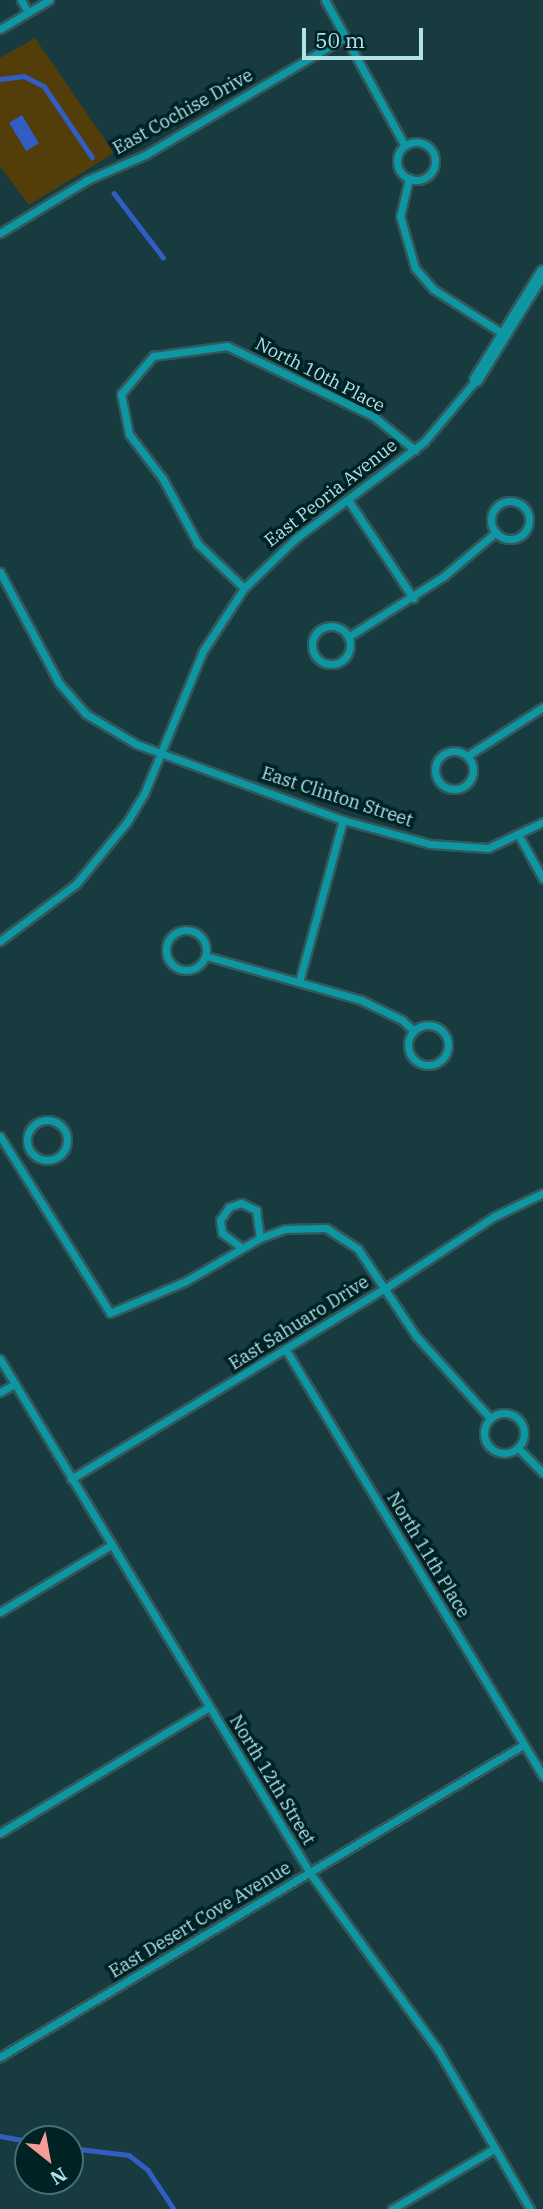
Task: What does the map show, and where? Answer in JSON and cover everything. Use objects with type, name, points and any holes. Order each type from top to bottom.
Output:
[{"type":"street","points":[[21,0],[28,12]]},
{"type":"street","points":[[0,29],[49,0]]},
{"type":"street","points":[[325,0],[405,146]]},
{"type":"street","name":"East Cochise Drive","points":[[0,233],[98,175],[145,155],[344,38]]},
{"type":"street","points":[[405,146],[421,143],[435,158],[425,177],[409,178]]},
{"type":"street","points":[[405,146],[398,163],[409,178],[400,216],[415,268],[433,289],[505,335]]},
{"type":"street","name":"East Peoria Avenue","points":[[0,941],[59,900],[95,864],[144,794],[203,651],[244,588],[296,538],[415,450],[441,426],[484,368],[543,272]]},
{"type":"street","name":"North 10th Place","points":[[244,588],[198,544],[163,479],[129,434],[121,394],[153,356],[228,346],[373,416],[415,450]]},
{"type":"street","points":[[348,500],[413,598]]},
{"type":"street","points":[[516,502],[525,509],[529,522],[519,537],[506,539],[496,532],[492,516],[499,506],[516,502]]},
{"type":"street","points":[[348,637],[413,598],[496,532]]},
{"type":"street","name":"East Clinton Street","points":[[0,572],[59,683],[73,701],[115,733],[343,820],[449,847],[488,848],[519,836],[543,822]]},
{"type":"street","points":[[335,626],[348,637],[349,650],[336,663],[324,662],[314,654],[313,642],[323,628],[335,626]]},
{"type":"street","points":[[467,756],[473,767],[466,784],[455,789],[443,785],[436,775],[440,758],[450,752],[467,756],[543,707]]},
{"type":"street","points":[[299,982],[343,820]]},
{"type":"street","points":[[519,836],[543,879]]},
{"type":"street","points":[[180,930],[193,930],[203,938],[206,956],[198,966],[180,969],[169,961],[167,943],[180,930]]},
{"type":"street","points":[[206,956],[361,1000],[402,1020],[414,1030]]},
{"type":"street","points":[[425,1024],[443,1030],[449,1049],[442,1060],[422,1064],[411,1056],[408,1043],[414,1030],[425,1024]]},
{"type":"street","points":[[38,1122],[57,1122],[66,1132],[67,1146],[53,1160],[39,1159],[29,1150],[27,1137],[38,1122]]},
{"type":"street","points":[[0,1136],[110,1314],[186,1281],[260,1238],[285,1229],[326,1228],[358,1249],[416,1336],[490,1418]]},
{"type":"street","points":[[15,1158],[29,1150]]},
{"type":"street","name":"East Sahuaro Drive","points":[[71,1479],[286,1350],[493,1217],[543,1193]]},
{"type":"street","points":[[243,1248],[222,1233],[220,1220],[229,1207],[241,1203],[256,1210],[260,1238]]},
{"type":"street","name":"North 11th Place","points":[[286,1350],[543,1776]]},
{"type":"street","name":"North 12th Street","points":[[0,1359],[310,1873],[438,2050],[530,2209]]},
{"type":"street","points":[[0,1392],[15,1384]]},
{"type":"street","points":[[501,1413],[519,1419],[524,1437],[518,1448],[500,1454],[489,1448],[484,1430],[490,1418],[501,1413]]},
{"type":"street","points":[[518,1448],[543,1473]]},
{"type":"street","points":[[0,1612],[111,1545]]},
{"type":"street","points":[[0,1833],[209,1707]]},
{"type":"street","name":"East Desert Cove Avenue","points":[[0,2057],[523,1745]]},
{"type":"street","points":[[391,2209],[494,2149]]},
{"type":"shaded area","points":[[35,38],[114,153],[29,205],[0,166],[0,58]]},
{"type":"water","points":[[22,115],[39,143],[26,151],[9,123]]},
{"type":"waterway","points":[[0,79],[24,76],[44,86],[92,157]]},
{"type":"waterway","points":[[114,193],[163,257]]},
{"type":"waterway","points":[[0,2136],[14,2138]]},
{"type":"waterway","points":[[84,2150],[129,2155],[148,2170],[174,2209]]}]
